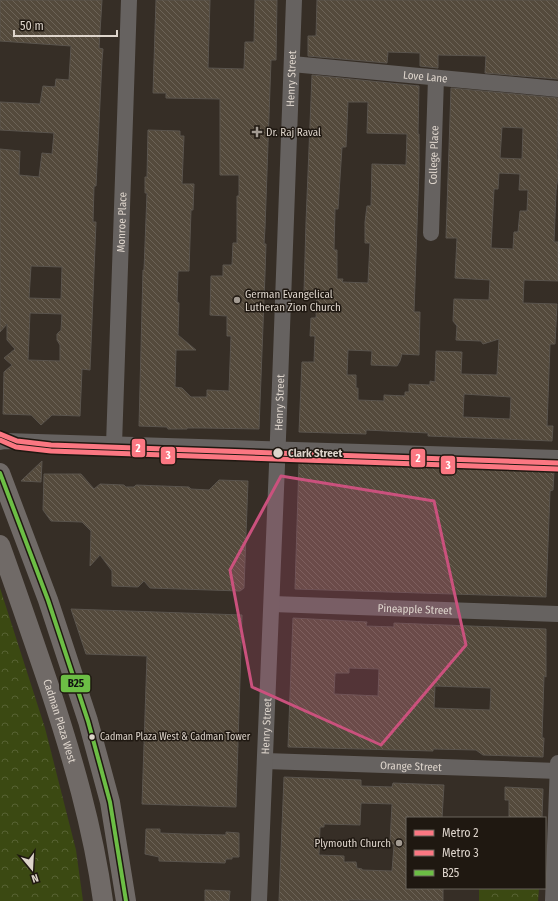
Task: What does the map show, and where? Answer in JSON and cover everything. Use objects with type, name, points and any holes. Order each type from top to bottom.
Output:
[{"type":"main road","points":[[0,473],[48,600],[88,721],[110,802],[126,901]]},
{"type":"main road","name":"Cadman Plaza West","points":[[0,545],[75,768],[88,818],[103,901]]},
{"type":"street","name":"Monroe Place","points":[[114,445],[129,0]]},
{"type":"street","name":"Henry Street","points":[[259,901],[272,604],[294,0]]},
{"type":"street","name":"Love Lane","points":[[292,64],[558,89]]},
{"type":"street","name":"College Place","points":[[431,233],[436,78]]},
{"type":"street","points":[[0,442],[558,458]]},
{"type":"street","name":"Pineapple Street","points":[[272,604],[558,614]]},
{"type":"street","name":"Orange Street","points":[[265,761],[558,771]]},
{"type":"street","points":[[553,901],[558,763]]},
{"type":"highlighted area","points":[[281,476],[434,501],[466,645],[381,745],[252,687],[230,570]]},
{"type":"green space","points":[[0,588],[45,728],[76,850],[83,901],[0,901]]},
{"type":"green space","points":[[479,889],[539,889],[538,901],[479,901]]},
{"type":"building","points":[[0,0],[102,0],[99,48],[103,49],[96,186],[94,186],[93,222],[96,222],[90,370],[82,369],[80,416],[52,415],[41,425],[31,415],[3,414],[4,372],[12,365],[4,358],[15,349],[7,340],[7,324],[0,332],[0,149],[20,151],[19,175],[39,177],[42,153],[52,154],[54,133],[0,130],[0,102],[40,104],[43,86],[55,87],[56,79],[69,80],[71,46],[0,41]],"holes":[[[31,266],[62,267],[61,299],[29,298]],[[30,313],[62,314],[61,330],[57,334],[57,340],[60,345],[60,361],[28,360]]]},
{"type":"building","points":[[156,0],[210,0],[208,68],[244,69],[245,42],[254,42],[255,0],[277,0],[276,60],[271,60],[259,429],[168,429],[167,427],[139,426],[143,270],[147,193],[145,193],[145,177],[147,177],[148,130],[180,131],[180,136],[184,136],[182,184],[194,184],[193,210],[191,210],[189,271],[178,271],[177,302],[179,303],[178,335],[196,350],[176,350],[175,387],[182,388],[191,397],[207,397],[207,390],[229,391],[231,336],[227,336],[227,316],[210,315],[211,276],[223,276],[223,265],[232,265],[233,243],[237,243],[237,196],[239,196],[239,175],[220,175],[220,99],[166,98],[166,93],[153,93]]},
{"type":"building","points":[[317,0],[558,0],[558,79],[485,73],[486,56],[438,55],[438,68],[420,66],[420,53],[388,52],[387,63],[308,56],[308,36],[316,36]]},
{"type":"building","points":[[312,75],[419,86],[419,170],[414,312],[420,312],[419,355],[402,354],[397,366],[371,365],[372,351],[348,350],[347,375],[356,375],[358,400],[384,401],[384,395],[405,396],[405,392],[409,392],[409,384],[430,385],[430,381],[435,382],[436,351],[462,352],[461,374],[497,375],[499,339],[483,344],[481,341],[456,340],[457,326],[453,321],[454,299],[489,300],[490,280],[455,278],[457,238],[446,238],[451,88],[558,98],[558,176],[554,242],[558,242],[558,281],[524,280],[523,303],[557,304],[555,344],[550,344],[547,426],[553,426],[552,441],[428,436],[428,433],[366,430],[366,434],[299,432],[302,362],[314,362],[315,336],[310,336],[311,318],[316,318],[317,292],[304,292]],"holes":[[[348,102],[368,102],[367,133],[407,134],[406,165],[372,164],[371,206],[367,206],[365,222],[365,243],[370,243],[368,283],[342,282],[343,279],[337,279],[337,250],[334,250],[335,209],[338,209],[342,147],[346,147]],[[502,127],[523,128],[522,159],[500,158]],[[499,173],[520,174],[519,190],[528,190],[527,211],[520,211],[518,232],[514,232],[513,249],[491,248],[494,189],[498,189]],[[464,394],[511,397],[510,419],[463,417]]]},
{"type":"building","points":[[42,461],[41,482],[21,481]]},
{"type":"building","points":[[299,462],[554,471],[553,490],[550,491],[546,597],[295,589]]},
{"type":"building","points":[[44,474],[81,474],[94,489],[100,484],[124,485],[126,487],[134,487],[136,485],[189,487],[191,489],[209,490],[219,480],[248,481],[244,588],[240,591],[150,588],[144,581],[138,587],[112,586],[112,571],[100,555],[90,566],[91,531],[82,522],[51,521],[43,510]]},
{"type":"building","points":[[71,609],[242,615],[236,807],[142,804],[147,656],[86,654]]},
{"type":"building","points":[[293,618],[367,622],[366,626],[394,627],[394,623],[546,629],[546,677],[544,676],[542,738],[544,738],[543,757],[483,755],[476,750],[433,749],[433,751],[288,747]],"holes":[[[349,668],[379,669],[378,696],[334,694],[335,673],[349,673]],[[435,686],[491,688],[490,710],[434,708]]]},
{"type":"building","points":[[284,777],[361,780],[361,786],[392,787],[393,783],[444,785],[442,817],[406,817],[406,889],[443,889],[443,901],[279,901]],"holes":[[[361,803],[392,804],[390,842],[394,845],[392,871],[362,870],[357,868],[356,862],[344,862],[344,856],[319,855],[320,827],[324,827],[324,824],[360,825]]]},
{"type":"building","points":[[505,787],[543,789],[542,817],[509,817],[509,800],[505,800]]},
{"type":"building","points":[[146,829],[160,829],[160,833],[226,835],[226,832],[239,833],[239,857],[226,859],[225,863],[159,861],[159,857],[145,854]]},
{"type":"building","points":[[205,890],[230,891],[229,901],[205,901]]},
{"type":"metro line","name":"2","points":[[0,434],[17,441],[51,445],[558,463]]},
{"type":"metro line","name":"3","points":[[0,440],[16,447],[51,451],[558,469]]},
{"type":"transit line","name":"B25","points":[[0,473],[48,600],[88,721],[110,802],[126,901]]},
{"type":"place","name":"Dr. Raj Raval","points":[[257,132]]},
{"type":"place","name":"German Evangelical Lutheran Zion Church","points":[[237,300]]},
{"type":"place","name":"Clark Street","points":[[278,453]]},
{"type":"place","name":"Cadman Plaza West & Cadman Tower","points":[[92,737]]},
{"type":"place","name":"Plymouth Church","points":[[399,843]]}]
